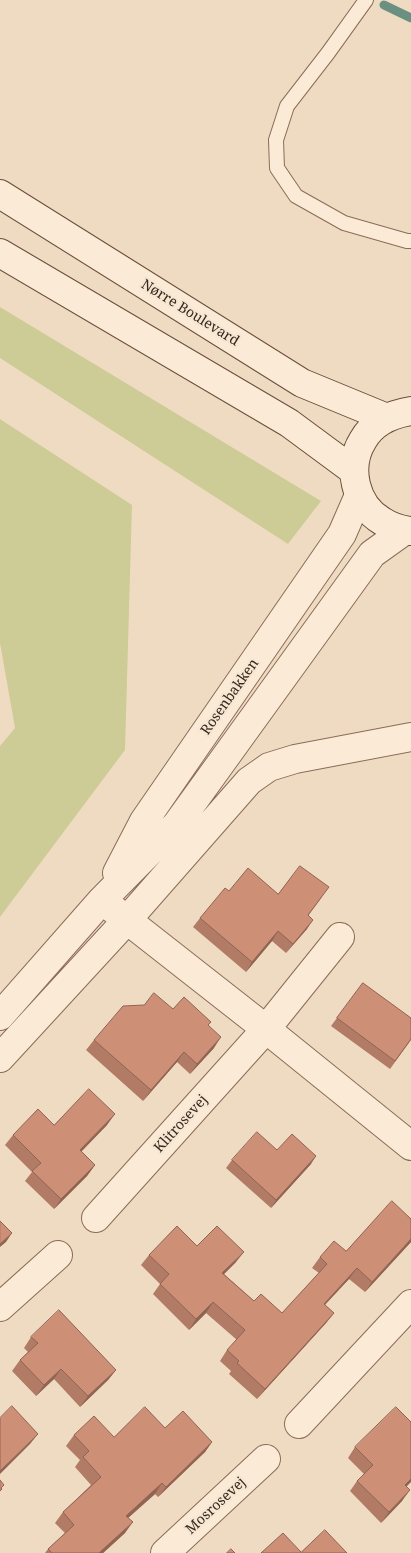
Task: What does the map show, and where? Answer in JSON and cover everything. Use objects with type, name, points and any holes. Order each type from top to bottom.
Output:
[{"type":"street","name":"Nørre Boulevard","points":[[0,194],[302,383],[399,414]]},
{"type":"street","points":[[0,254],[289,423],[357,483],[366,508],[389,526],[407,531]]},
{"type":"street","name":"Rosenbakken","points":[[102,900],[144,821],[342,534],[357,483],[356,455],[363,440],[374,427],[399,414]]},
{"type":"street","name":"Rosenbakken","points":[[0,1016],[102,900],[177,824],[372,554],[407,531]]},
{"type":"street","points":[[0,1058],[127,920],[249,781],[269,767],[295,759],[411,737]]},
{"type":"street","points":[[102,900],[411,1146]]},
{"type":"street","name":"Klitrosevej","points":[[96,1218],[266,1029],[340,937]]},
{"type":"street","points":[[0,1307],[58,1255]]},
{"type":"street","points":[[299,1424],[411,1304]]},
{"type":"street","name":"Mosrosevej","points":[[165,1553],[266,1459]]},
{"type":"lane","points":[[366,0],[287,106],[276,140],[277,168],[296,196],[344,223],[407,242],[411,241]]},
{"type":"shaded area","points":[[0,307],[321,501],[288,544],[0,358]]},
{"type":"shaded area","points":[[0,419],[132,505],[125,750],[0,917],[0,746],[15,728],[0,643]]},
{"type":"building","points":[[300,866],[329,887],[308,915],[313,920],[293,944],[278,931],[252,962],[200,918],[225,888],[229,891],[248,868],[278,894]]},
{"type":"building","points":[[363,983],[411,1018],[411,1039],[395,1061],[337,1018]]},
{"type":"building","points":[[154,993],[173,1009],[184,997],[211,1022],[208,1025],[221,1037],[197,1064],[184,1052],[151,1090],[94,1040],[123,1006],[144,1005]]},
{"type":"building","points":[[89,1089],[115,1114],[80,1150],[95,1165],[61,1199],[32,1171],[41,1163],[13,1135],[38,1109],[54,1125]]},
{"type":"building","points":[[257,1132],[277,1150],[292,1134],[316,1156],[276,1200],[232,1160]]},
{"type":"building","points":[[392,1201],[411,1219],[411,1239],[372,1282],[357,1268],[324,1304],[334,1313],[265,1389],[237,1363],[239,1361],[227,1350],[245,1330],[213,1302],[196,1319],[160,1284],[169,1274],[149,1255],[177,1226],[197,1246],[217,1226],[244,1252],[222,1273],[254,1301],[261,1294],[282,1313],[327,1264],[320,1257],[334,1241],[346,1251]]},
{"type":"building","points":[[0,1221],[12,1233],[0,1244]]},
{"type":"building","points":[[59,1310],[116,1370],[88,1396],[61,1369],[44,1385],[20,1360],[38,1343],[31,1337]]},
{"type":"building","points":[[12,1406],[38,1434],[0,1471],[0,1418]]},
{"type":"building","points":[[145,1407],[165,1428],[183,1411],[212,1442],[166,1487],[162,1483],[126,1516],[133,1522],[99,1553],[52,1553],[48,1549],[74,1525],[63,1512],[101,1477],[83,1457],[89,1451],[74,1435],[94,1416],[114,1437]]},
{"type":"building","points":[[396,1407],[411,1422],[411,1479],[405,1485],[410,1490],[389,1512],[357,1481],[373,1465],[355,1447]]},
{"type":"building","points":[[0,1480],[4,1485],[0,1491]]},
{"type":"building","points":[[325,1530],[347,1553],[261,1553],[283,1533],[301,1552]]},
{"type":"building","points":[[231,1549],[235,1553],[227,1553]]},
{"type":"waterway","points":[[384,5],[411,18]]}]
